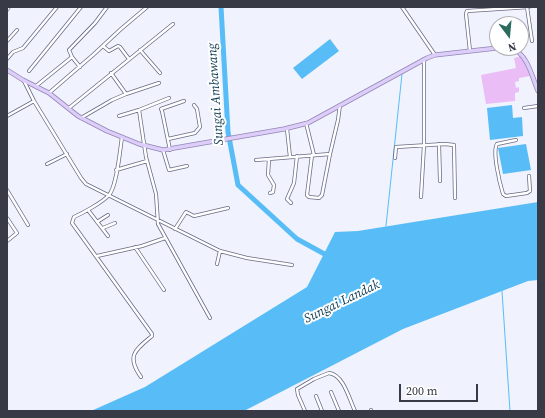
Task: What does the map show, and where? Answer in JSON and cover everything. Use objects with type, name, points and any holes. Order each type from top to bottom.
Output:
[{"type":"main road","points":[[7,70],[35,87],[49,93],[81,118],[145,146],[170,150],[306,124],[424,59],[435,55],[489,49]]},
{"type":"main road","points":[[522,56],[538,91]]},
{"type":"street","points":[[7,59],[13,52],[23,48],[56,7]]},
{"type":"street","points":[[29,71],[81,7]]},
{"type":"street","points":[[80,67],[72,57],[69,50],[95,23],[107,7]]},
{"type":"street","points":[[49,93],[80,67],[143,8],[147,7]]},
{"type":"street","points":[[402,7],[435,55]]},
{"type":"street","points":[[470,51],[466,14],[467,11],[528,7],[532,41]]},
{"type":"street","points":[[68,109],[172,24]]},
{"type":"street","points":[[7,41],[17,30]]},
{"type":"street","points":[[103,46],[109,51],[118,46],[129,58]]},
{"type":"street","points":[[140,50],[160,73]]},
{"type":"street","points":[[35,87],[72,57]]},
{"type":"street","points":[[421,197],[424,145],[424,59]]},
{"type":"street","points":[[111,74],[126,94]]},
{"type":"street","points":[[23,80],[34,101],[83,181],[108,196],[220,251],[247,258],[292,265]]},
{"type":"street","points":[[81,118],[112,100],[160,83]]},
{"type":"street","points":[[119,116],[169,98]]},
{"type":"street","points":[[7,116],[34,101]]},
{"type":"street","points":[[170,150],[161,109],[184,101]]},
{"type":"street","points":[[168,139],[195,133],[200,127],[197,109],[194,105]]},
{"type":"street","points":[[306,124],[313,155],[307,195],[309,197],[319,198],[322,196],[329,168],[330,154],[340,105]]},
{"type":"street","points":[[524,108],[538,106]]},
{"type":"street","points":[[139,110],[147,161],[156,194],[158,224],[210,318]]},
{"type":"street","points":[[287,128],[290,157]]},
{"type":"street","points":[[122,137],[113,188],[108,196],[88,210],[74,217],[72,223],[152,334],[152,336],[133,354],[132,358],[134,364],[141,377]]},
{"type":"street","points":[[516,140],[497,144],[495,147],[503,194],[506,196],[528,193],[530,190],[529,176]]},
{"type":"street","points":[[438,144],[440,181]]},
{"type":"street","points":[[395,158],[396,147],[438,144],[450,144],[455,146],[455,198]]},
{"type":"street","points":[[163,150],[169,170],[187,166]]},
{"type":"street","points":[[47,164],[67,154]]},
{"type":"street","points":[[256,160],[330,154]]},
{"type":"street","points":[[292,203],[288,199],[294,183],[297,156]]},
{"type":"street","points":[[269,159],[268,175],[274,187],[273,192],[270,193]]},
{"type":"street","points":[[116,170],[147,161]]},
{"type":"street","points":[[7,190],[28,225]]},
{"type":"street","points":[[175,229],[186,212],[194,216],[228,208]]},
{"type":"street","points":[[88,210],[108,236]]},
{"type":"street","points":[[97,222],[108,215]]},
{"type":"street","points":[[7,218],[16,233],[16,236],[7,241]]},
{"type":"street","points":[[103,228],[115,223]]},
{"type":"street","points":[[97,256],[165,238]]},
{"type":"street","points":[[135,247],[164,290]]},
{"type":"street","points":[[217,264],[220,251]]},
{"type":"street","points":[[305,411],[298,395],[298,389],[314,379],[333,373],[342,381],[354,411]]},
{"type":"street","points":[[331,392],[339,411]]},
{"type":"street","points":[[316,396],[322,411]]},
{"type":"shaded area","points":[[521,56],[530,76],[519,78],[519,81],[515,82],[516,88],[519,87],[519,92],[515,93],[515,101],[486,104],[481,75],[516,68],[514,58]]},
{"type":"water","points":[[330,39],[339,51],[302,79],[293,68]]},
{"type":"water","points":[[512,105],[513,118],[522,117],[523,136],[490,140],[487,108]]},
{"type":"water","points":[[526,144],[531,170],[503,174],[498,148]]},
{"type":"water","name":"Sungai Landak","points":[[538,202],[538,280],[528,281],[403,329],[244,411],[91,411],[145,387],[307,287],[335,232],[358,231]]},
{"type":"waterway","name":"Sungai Ambawang","points":[[221,7],[228,132],[238,185],[297,239],[330,257]]},
{"type":"waterway","points":[[386,226],[402,74]]},
{"type":"waterway","points":[[502,291],[510,411]]}]
